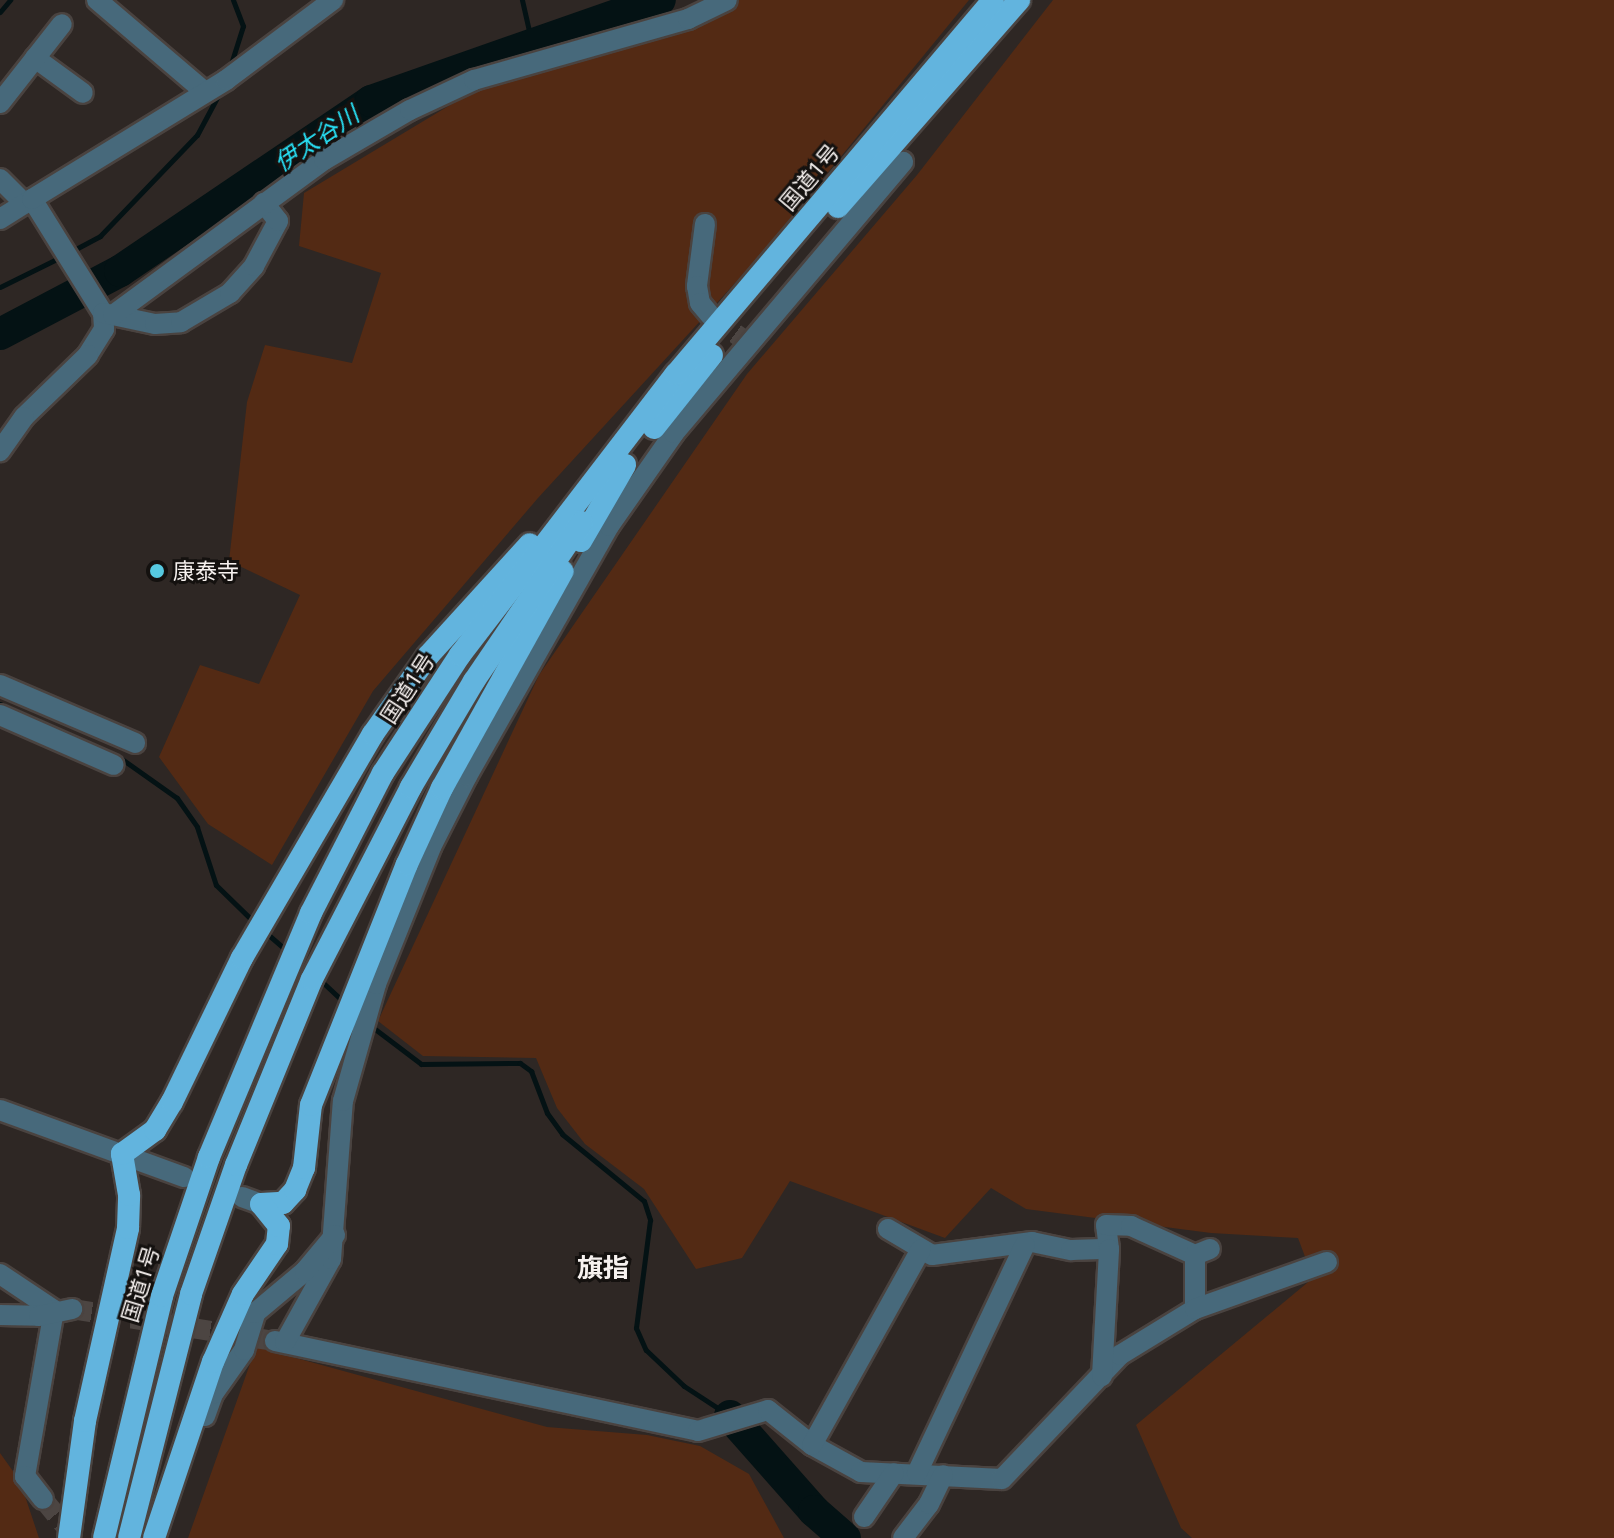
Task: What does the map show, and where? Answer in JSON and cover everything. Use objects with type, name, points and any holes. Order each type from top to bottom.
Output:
[{"type":"highway","name":"国道1号","points":[[104,1538],[166,1282],[209,1157],[311,913],[383,773],[460,655],[676,374],[993,0]]},
{"type":"highway","name":"国道1号","points":[[129,1538],[191,1294],[236,1165],[312,979],[411,787],[474,681],[563,547],[625,465],[737,322],[1019,0]]},
{"type":"highway","points":[[69,1538],[85,1421],[128,1228],[129,1195],[122,1154],[155,1130],[172,1102],[242,958],[373,734],[428,656],[676,374]]},
{"type":"highway","points":[[154,1538],[213,1362],[243,1294],[277,1244],[275,1216],[252,1201],[283,1203],[295,1190],[304,1168],[311,1105],[413,851],[493,694],[625,465]]},
{"type":"street","points":[[97,0],[205,92]]},
{"type":"street","points":[[0,219],[205,92],[333,0]]},
{"type":"street","points":[[0,451],[24,417],[100,340],[106,313],[264,203],[410,110],[474,80],[688,19],[727,0]]},
{"type":"street","points":[[0,103],[62,24]]},
{"type":"street","points":[[35,58],[83,93]]},
{"type":"street","points":[[903,162],[745,340],[609,526],[431,847],[376,984],[343,1101],[331,1259],[280,1342],[698,1431],[768,1410],[812,1445],[861,1472],[1002,1479],[1120,1355],[1195,1309],[1327,1262]]},
{"type":"street","points":[[0,179],[29,201],[106,313],[155,324],[181,322],[230,293],[254,266],[278,221],[264,203]]},
{"type":"street","points":[[705,224],[697,286],[700,303],[711,316]]},
{"type":"street","points":[[0,685],[135,743]]},
{"type":"street","points":[[0,715],[114,765]]},
{"type":"street","points":[[0,1110],[184,1177]]},
{"type":"street","points":[[1102,1376],[1109,1249],[1106,1225],[1131,1226],[1202,1252],[1195,1309]]},
{"type":"street","points":[[888,1229],[932,1255],[1025,1245],[1109,1249]]},
{"type":"street","points":[[166,1538],[213,1394],[244,1350],[255,1313],[305,1271],[335,1235]]},
{"type":"street","points":[[917,1473],[1025,1245]]},
{"type":"street","points":[[812,1445],[921,1249]]},
{"type":"street","points":[[0,1274],[63,1310]]},
{"type":"street","points":[[0,1315],[39,1316],[63,1310]]},
{"type":"street","points":[[43,1499],[25,1476],[63,1310]]},
{"type":"street","points":[[864,1517],[894,1473]]},
{"type":"street","points":[[903,1538],[929,1504],[943,1475]]},
{"type":"shaded area","points":[[704,0],[969,0],[758,258],[538,498],[373,691],[272,865],[208,824],[159,757],[200,665],[259,684],[300,595],[229,561],[247,402],[265,345],[352,363],[381,273],[299,246],[304,193],[495,78],[650,32]]},
{"type":"shaded area","points":[[1053,0],[1614,0],[1614,1538],[1192,1538],[1181,1528],[1136,1425],[1313,1278],[1298,1238],[1211,1233],[1026,1209],[991,1188],[945,1238],[790,1181],[742,1258],[696,1269],[644,1189],[585,1144],[557,1108],[536,1058],[423,1056],[378,1021],[539,675],[747,374],[917,175]]},
{"type":"shaded area","points":[[256,1347],[547,1427],[647,1435],[700,1446],[749,1474],[784,1538],[188,1538]]},
{"type":"shaded area","points":[[0,1453],[20,1481],[39,1538],[0,1538]]},
{"type":"waterway","points":[[0,12],[10,0]]},
{"type":"waterway","points":[[230,67],[243,26],[233,0]]},
{"type":"waterway","points":[[522,0],[532,44]]},
{"type":"waterway","name":"伊太谷川","points":[[0,334],[120,271],[371,101],[660,0]]},
{"type":"waterway","points":[[72,251],[100,236],[197,135],[220,92]]},
{"type":"waterway","points":[[0,287],[63,256]]},
{"type":"waterway","points":[[0,704],[119,757],[177,798],[197,827],[216,885],[256,924]]},
{"type":"waterway","points":[[264,931],[289,953]]},
{"type":"waterway","points":[[318,978],[346,1004]]},
{"type":"waterway","points":[[371,1026],[421,1064],[520,1063],[531,1071],[547,1113],[562,1134],[644,1201],[650,1220],[636,1328],[646,1350],[684,1386],[727,1414]]},
{"type":"waterway","points":[[730,1416],[814,1511],[845,1538]]},
{"type":"tunnel","points":[[711,316],[743,339]]},
{"type":"tunnel","points":[[72,1309],[275,1341]]},
{"type":"tunnel","points":[[43,1499],[75,1538]]},
{"type":"place","name":"康泰寺","points":[[157,571]]},
{"type":"district","name":"旗指","points":[[603,1268]]}]
